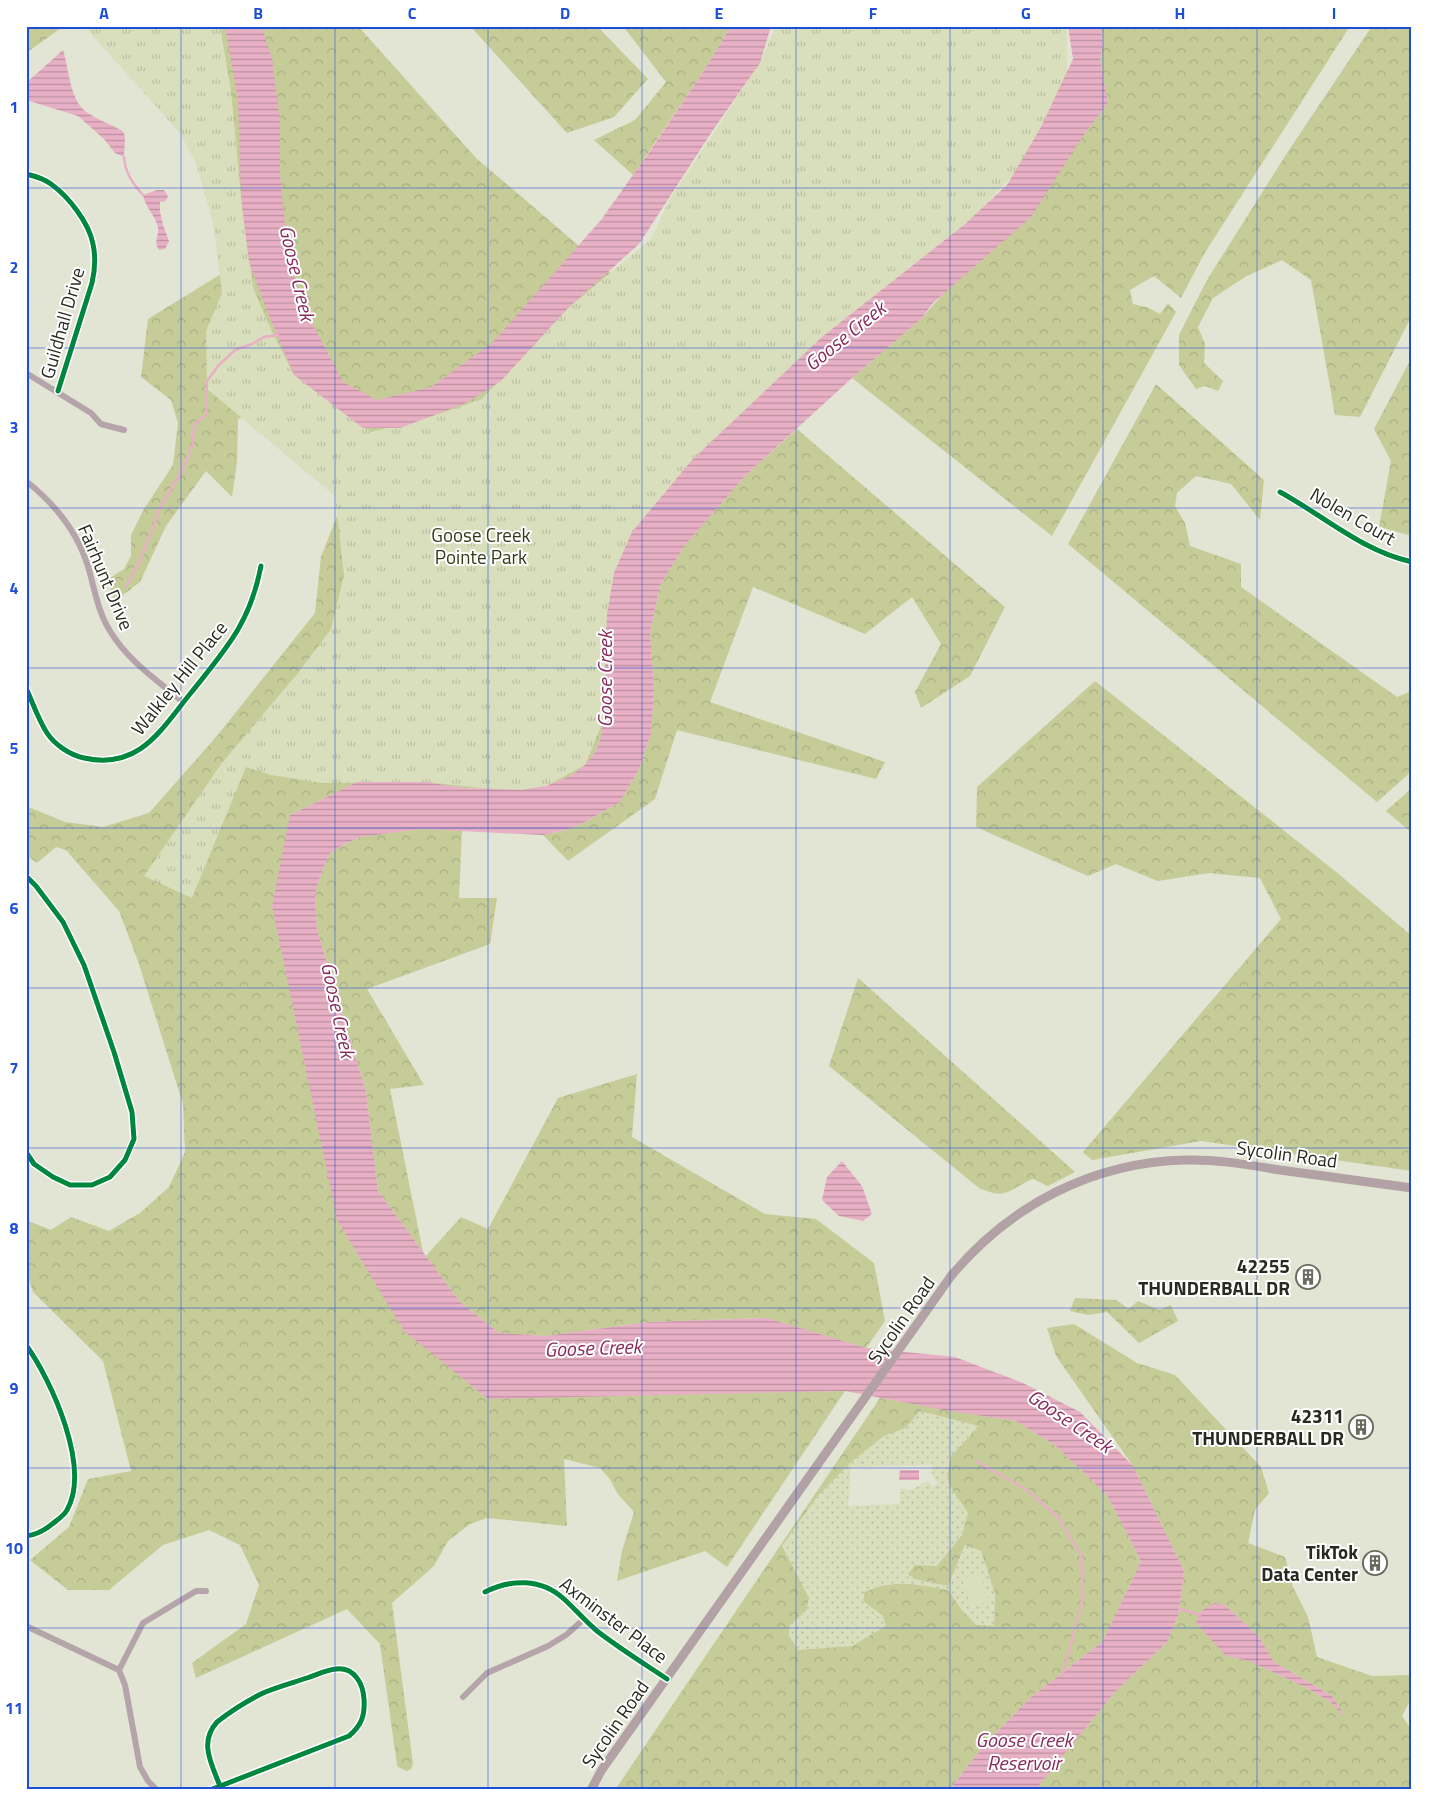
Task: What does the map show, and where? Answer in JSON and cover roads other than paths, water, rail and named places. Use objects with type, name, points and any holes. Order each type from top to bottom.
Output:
[{"type":"main road","name":"Sycolin Road","points":[[591,1790],[600,1771],[964,1261],[996,1231],[1052,1193],[1091,1177],[1121,1168],[1159,1162],[1209,1160],[1412,1188]]},
{"type":"street","name":"Guildhall Drive","points":[[26,174],[39,177],[62,193],[84,223],[94,248],[95,266],[92,283],[58,391]]},
{"type":"street","points":[[26,373],[58,391],[90,413],[101,424],[124,430]]},
{"type":"street","name":"Fairhunt Drive","points":[[26,481],[64,519],[78,543],[89,568],[103,620],[114,638],[136,663],[183,702]]},
{"type":"street","name":"Nolen Court","points":[[1280,492],[1370,548],[1412,562]]},
{"type":"street","name":"Walkley Hill Place","points":[[26,688],[48,734],[70,752],[80,757],[105,761],[119,759],[142,748],[152,740],[227,648],[240,628],[250,607],[261,566]]},
{"type":"street","points":[[26,876],[36,886],[63,922],[84,965],[132,1112],[134,1139],[125,1160],[110,1177],[92,1185],[70,1185],[53,1177],[34,1164],[26,1152]]},
{"type":"street","points":[[26,1345],[53,1392],[68,1434],[74,1468],[74,1492],[67,1511],[40,1532],[26,1536]]},
{"type":"street","name":"Axminster Place","points":[[485,1592],[507,1583],[520,1582],[538,1584],[558,1593],[606,1638],[667,1679]]},
{"type":"street","points":[[119,1670],[143,1623],[196,1591],[206,1591]]},
{"type":"street","points":[[463,1697],[487,1673],[548,1646],[566,1635],[584,1619]]},
{"type":"street","points":[[26,1626],[119,1670],[125,1686],[140,1767],[148,1781],[157,1790]]},
{"type":"street","points":[[210,1790],[350,1736],[361,1724],[365,1711],[362,1684],[357,1678],[344,1670],[337,1669],[263,1693],[224,1716],[212,1728],[206,1745],[207,1753],[220,1786]]},
{"type":"water","points":[[225,26],[261,26],[272,58],[280,122],[280,175],[288,255],[302,304],[343,382],[377,400],[431,387],[492,343],[601,220],[705,69],[731,26],[771,26],[760,63],[713,130],[639,244],[568,308],[501,381],[466,403],[400,428],[363,428],[294,375],[249,262],[241,197],[238,100]]},
{"type":"water","points":[[1068,26],[1100,26],[1103,42],[1100,60],[1108,103],[1083,136],[1031,217],[933,303],[921,319],[852,378],[746,475],[685,545],[660,585],[650,633],[654,691],[651,734],[639,769],[620,802],[585,822],[566,830],[543,835],[421,829],[360,837],[330,853],[315,894],[317,930],[366,1092],[378,1191],[460,1302],[499,1333],[545,1336],[649,1322],[767,1318],[866,1348],[955,1357],[1023,1383],[1080,1412],[1133,1466],[1184,1571],[1179,1613],[1167,1642],[1114,1693],[1040,1784],[1038,1790],[949,1790],[985,1744],[1030,1698],[1103,1641],[1141,1561],[1107,1495],[1056,1446],[1016,1421],[944,1410],[845,1391],[488,1399],[404,1331],[337,1220],[272,906],[290,815],[357,782],[426,782],[463,788],[521,790],[546,786],[570,776],[585,765],[596,751],[601,737],[606,689],[607,614],[614,573],[632,532],[692,460],[822,337],[965,224],[1007,185],[1041,127],[1073,59]]},
{"type":"water","points":[[63,50],[77,101],[85,111],[124,133],[124,157],[115,153],[104,139],[78,116],[26,100],[26,83]]},
{"type":"water","points":[[157,190],[164,190],[168,196],[166,201],[160,202],[160,212],[169,241],[165,249],[159,250],[156,244],[157,223],[143,195]]},
{"type":"water","points":[[842,1161],[862,1186],[872,1214],[863,1221],[839,1216],[822,1200],[827,1177]]},
{"type":"water","points":[[900,1470],[919,1470],[919,1480],[899,1480]]},
{"type":"water","points":[[1214,1603],[1225,1605],[1259,1637],[1274,1662],[1332,1696],[1346,1718],[1329,1701],[1303,1686],[1249,1661],[1226,1656],[1196,1623],[1201,1611]]},
{"type":"waterway","points":[[124,157],[130,178],[143,195]]},
{"type":"waterway","points":[[126,587],[141,558],[161,506],[183,469],[193,443],[194,425],[206,414],[207,381],[218,366],[235,350],[264,337],[278,335]]},
{"type":"waterway","points":[[976,1461],[1027,1490],[1059,1518],[1081,1556],[1083,1597],[1063,1674]]},
{"type":"waterway","points":[[1179,1609],[1200,1615]]},
{"type":"place","name":"42255 THUNDERBALL DR","points":[[1308,1277]]},
{"type":"place","name":"42311 THUNDERBALL DR","points":[[1361,1427]]},
{"type":"place","name":"TikTok Data Center","points":[[1375,1563]]},
{"type":"water label","name":"Goose Creek","points":[[297,273]]},
{"type":"water label","name":"Goose Creek","points":[[845,336]]},
{"type":"water label","name":"Goose Creek","points":[[605,679]]},
{"type":"water label","name":"Goose Creek","points":[[338,1010]]},
{"type":"water label","name":"Goose Creek","points":[[593,1348]]},
{"type":"water label","name":"Goose Creek","points":[[1070,1421]]},
{"type":"water label","name":"Goose Creek Reservoir","points":[[1024,1752]]},
{"type":"park label","name":"Goose Creek Pointe Park","points":[[481,546]]}]
